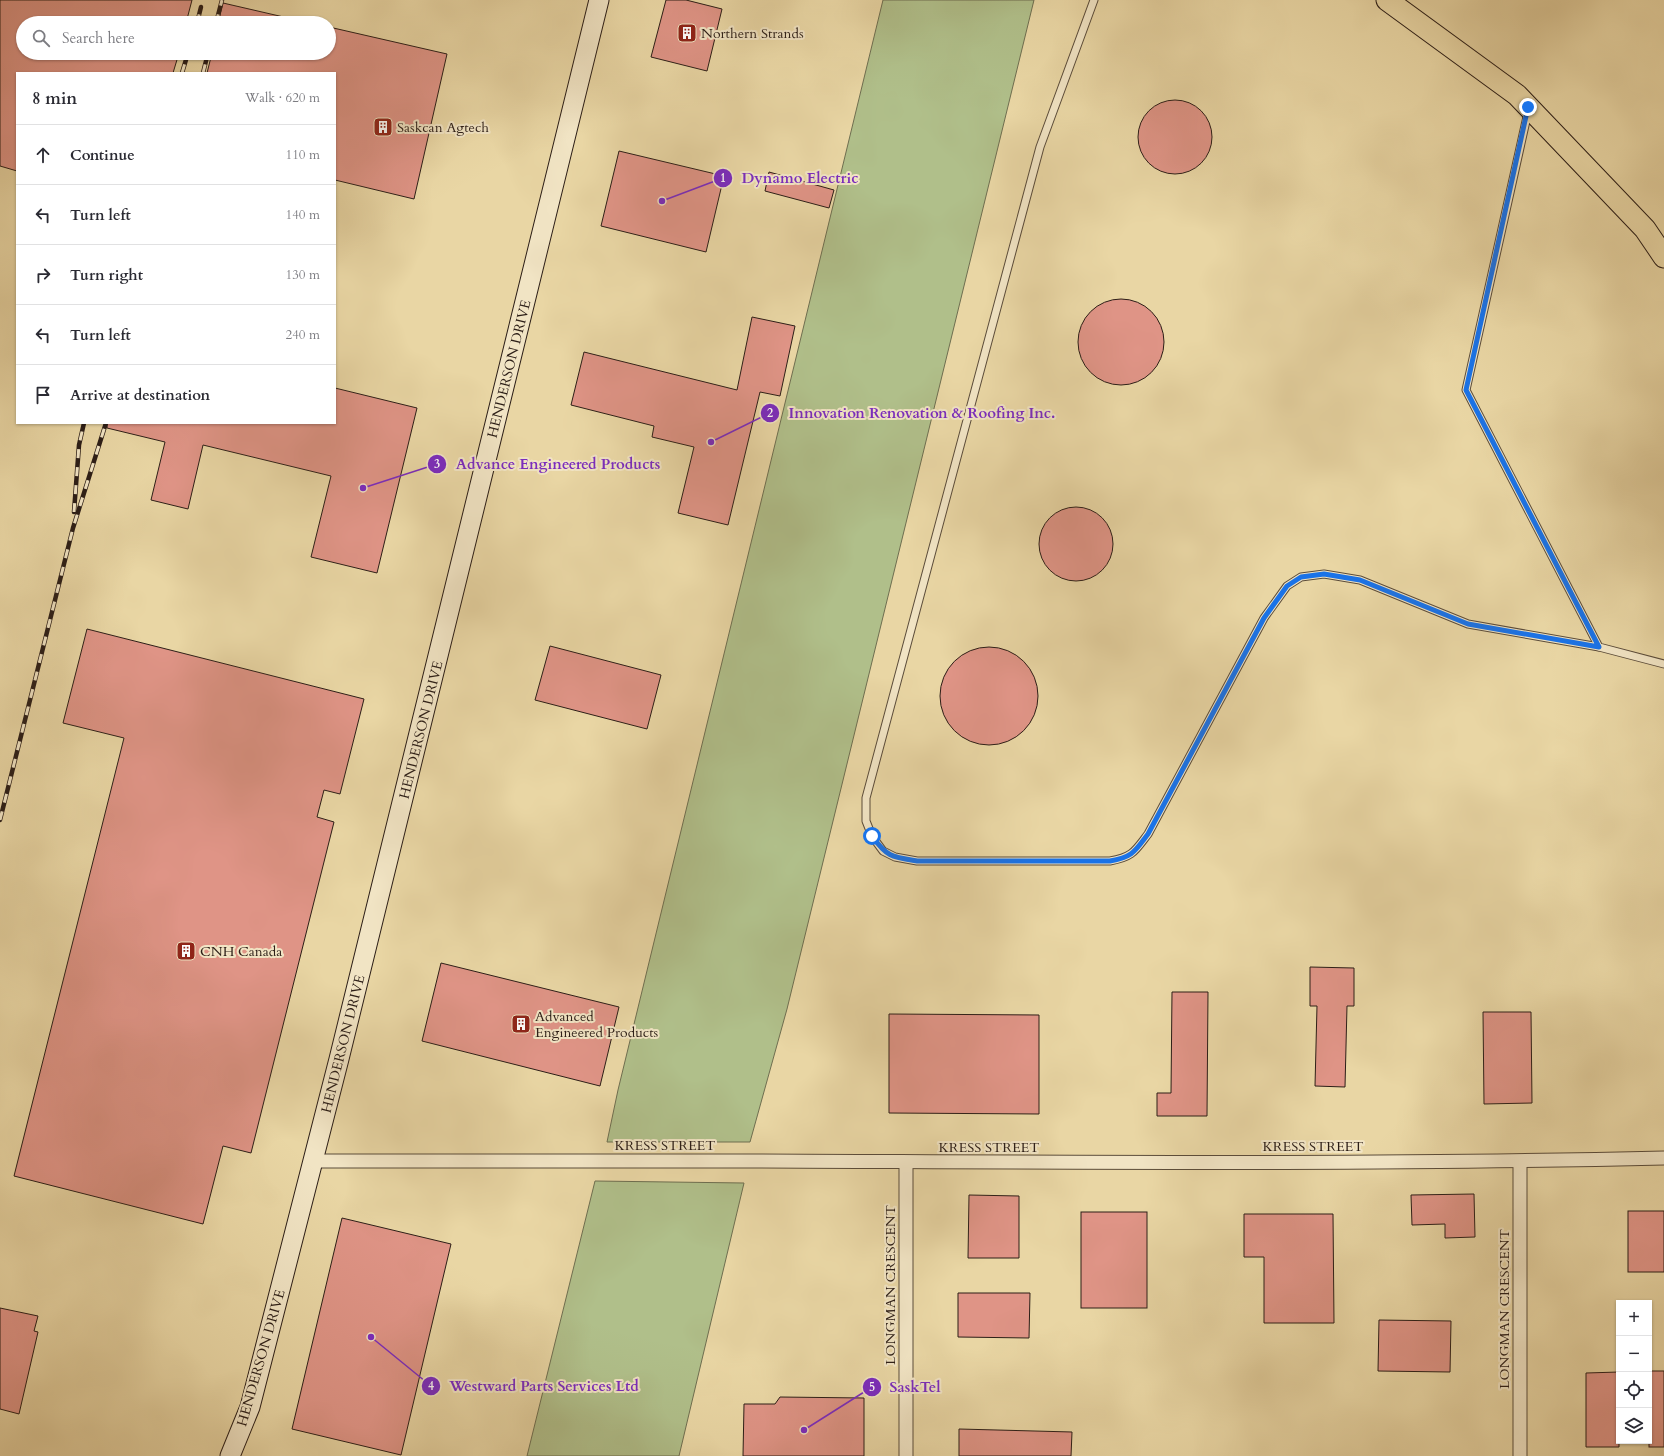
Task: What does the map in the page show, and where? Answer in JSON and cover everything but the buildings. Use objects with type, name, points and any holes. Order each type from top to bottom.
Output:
[{"type":"main road","points":[[1387,0],[1516,95],[1645,229],[1664,257]]},
{"type":"street","name":"HENDERSON DRIVE","points":[[230,1456],[250,1407],[313,1161],[452,603],[599,0]]},
{"type":"street","name":"KRESS STREET","points":[[313,1161],[752,1161],[906,1163],[1520,1162],[1664,1158]]},
{"type":"street","name":"LONGMAN CRESCENT","points":[[1520,1162],[1520,1456]]},
{"type":"street","name":"LONGMAN CRESCENT","points":[[906,1163],[906,1456]]},
{"type":"lane","points":[[1094,0],[1040,147],[866,798],[866,821],[872,836],[883,851],[895,857],[917,861],[1110,861],[1124,859],[1133,852],[1148,834],[1264,618],[1287,586],[1301,577],[1324,574],[1360,580],[1468,624],[1599,647],[1664,664]]},
{"type":"lane","points":[[1528,107],[1466,390],[1599,647]]},
{"type":"green space","points":[[883,0],[1034,0],[787,1009],[750,1142],[607,1142],[618,1090]]},
{"type":"green space","points":[[595,1181],[744,1183],[679,1456],[527,1456]]},
{"type":"railway","points":[[218,16],[222,0]]},
{"type":"railway","points":[[199,16],[201,7]]},
{"type":"railway","points":[[182,72],[186,60]]},
{"type":"railway","points":[[203,72],[206,60]]},
{"type":"railway","points":[[74,512],[79,445],[84,424]]},
{"type":"railway","points":[[0,820],[73,528],[106,424]]},
{"type":"place","name":"Northern Strands","points":[[687,33]]},
{"type":"place","name":"Saskcan Agtech","points":[[383,127]]},
{"type":"place","name":"Dynamo Electric","points":[[662,201]]},
{"type":"place","name":"Innovation Renovation & Roofing Inc.","points":[[711,442]]},
{"type":"place","name":"Advance Engineered Products","points":[[363,488]]},
{"type":"place","name":"CNH Canada","points":[[186,951]]},
{"type":"place","name":"Advanced Engineered Products","points":[[521,1024]]},
{"type":"place","name":"Westward Parts Services Ltd","points":[[371,1337]]},
{"type":"place","name":"SaskTel","points":[[804,1430]]},
{"type":"route","points":[[872,836],[883,851],[895,857],[917,861],[1110,861],[1124,859],[1133,852],[1148,834],[1264,618],[1287,586],[1301,577],[1324,574],[1360,580],[1468,624],[1599,647],[1466,390],[1528,107]]}]
